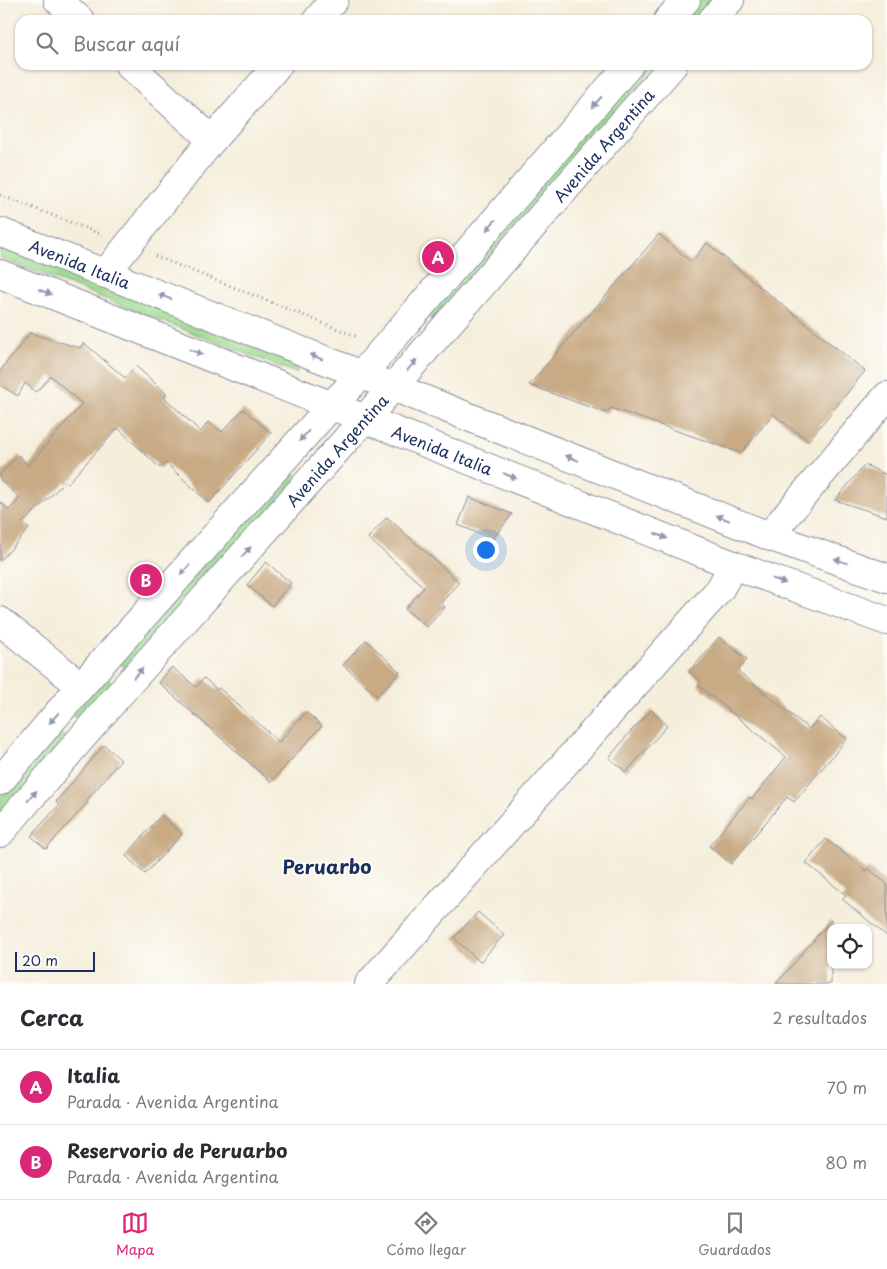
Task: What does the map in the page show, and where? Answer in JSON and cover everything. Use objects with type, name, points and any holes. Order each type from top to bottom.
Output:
[{"type":"main road","points":[[58,0],[74,15]]},
{"type":"main road","points":[[321,15],[334,0]]},
{"type":"main road","points":[[672,15],[686,0]]},
{"type":"main road","points":[[716,15],[730,0]]},
{"type":"main road","points":[[135,70],[212,140]]},
{"type":"main road","points":[[106,274],[212,140],[274,70]]},
{"type":"main road","name":"Avenida Argentina","points":[[0,781],[81,686],[331,406],[362,374],[625,70]]},
{"type":"main road","name":"Avenida Argentina","points":[[0,833],[394,386],[669,70]]},
{"type":"main road","name":"Avenida Italia","points":[[0,232],[394,386],[769,536],[887,578]]},
{"type":"main road","name":"Avenida Italia","points":[[0,274],[733,565],[887,620]]},
{"type":"main road","points":[[769,536],[887,396]]},
{"type":"main road","points":[[369,984],[720,589],[733,565]]},
{"type":"main road","points":[[0,621],[81,686]]},
{"type":"path","points":[[0,195],[384,348]]},
{"type":"green space","points":[[699,0],[715,0],[702,15],[686,15]]},
{"type":"green space","points":[[638,70],[654,70],[435,322],[424,314]]},
{"type":"green space","points":[[0,247],[300,363],[296,373],[0,258]]},
{"type":"green space","points":[[287,471],[299,476],[127,669],[118,661]]},
{"type":"green space","points":[[105,677],[114,684],[81,722],[72,714]]},
{"type":"green space","points":[[57,731],[66,738],[0,815],[0,797]]},
{"type":"building","points":[[659,234],[691,262],[707,243],[865,371],[808,441],[773,414],[741,453],[611,408],[606,413],[529,385]]},
{"type":"building","points":[[30,333],[80,348],[84,343],[125,378],[136,366],[167,394],[164,397],[201,432],[208,422],[222,432],[243,409],[271,433],[209,503],[166,463],[160,468],[118,428],[67,484],[65,482],[23,523],[29,529],[0,561],[0,502],[9,510],[20,498],[0,480],[0,474],[19,455],[28,466],[82,404],[51,376],[36,392],[25,383],[18,396],[0,385],[0,371]]},
{"type":"building","points":[[865,465],[887,475],[887,517],[835,500]]},
{"type":"building","points":[[469,497],[512,514],[493,539],[458,525]]},
{"type":"building","points":[[387,517],[459,582],[441,603],[445,607],[427,627],[405,609],[424,587],[368,538]]},
{"type":"building","points":[[266,562],[291,583],[272,606],[247,585]]},
{"type":"building","points":[[719,637],[747,659],[738,671],[809,729],[820,717],[847,739],[794,802],[787,797],[731,864],[709,846],[750,797],[752,799],[786,757],[698,685],[701,681],[689,672]]},
{"type":"building","points":[[366,640],[400,672],[377,696],[343,665]]},
{"type":"building","points":[[172,667],[196,687],[204,678],[217,690],[219,688],[279,742],[306,712],[322,726],[271,782],[159,683]]},
{"type":"building","points":[[652,710],[667,726],[626,772],[609,758],[630,732]]},
{"type":"building","points":[[104,745],[121,760],[87,800],[88,802],[46,849],[31,836],[59,805],[56,802]]},
{"type":"building","points":[[161,815],[182,834],[145,874],[126,856]]},
{"type":"building","points":[[826,839],[866,871],[868,868],[887,884],[887,936],[842,899],[846,895],[806,863]]},
{"type":"building","points":[[478,912],[504,935],[480,962],[454,938]]},
{"type":"building","points":[[827,925],[827,969],[831,969],[831,984],[776,984]]},
{"type":"place","name":"Italia","points":[[438,257]]},
{"type":"place","name":"Reservorio de Peruarbo","points":[[146,580]]},
{"type":"district","name":"Peruarbo","points":[[327,866]]}]
